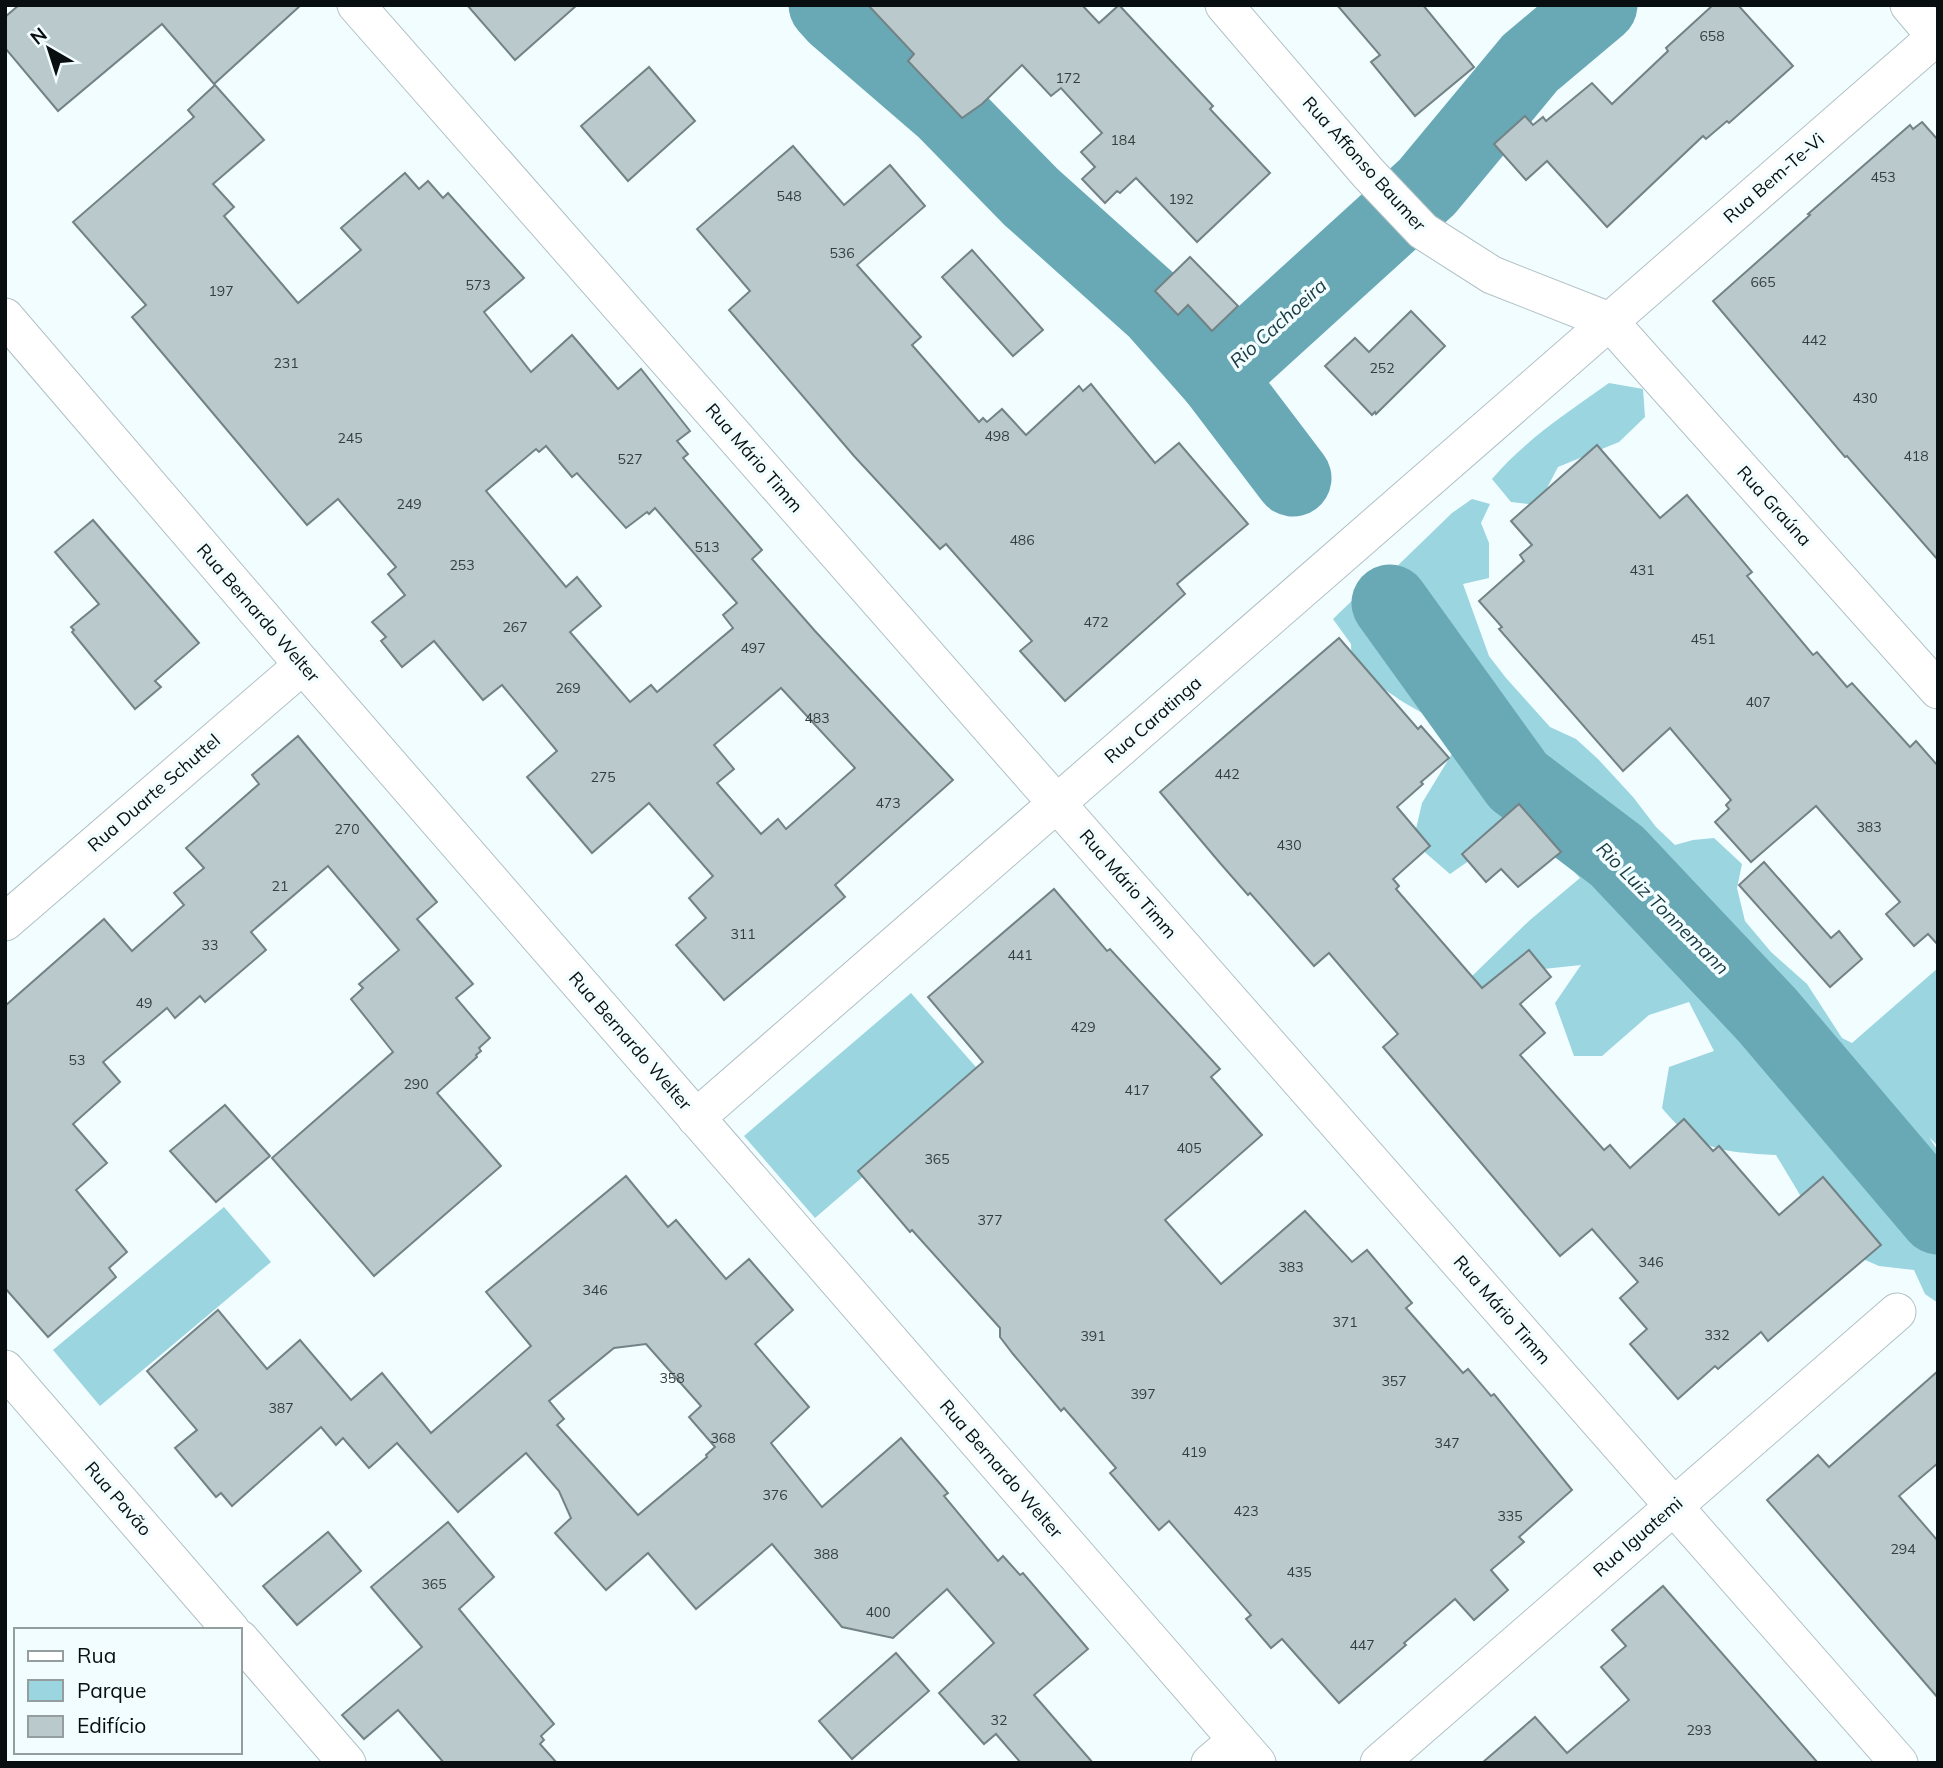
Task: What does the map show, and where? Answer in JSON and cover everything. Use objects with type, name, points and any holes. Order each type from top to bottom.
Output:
[{"type":"street","name":"Rua Mário Timm","points":[[356,5],[1899,1763]]},
{"type":"street","name":"Rua Affonso Baumer","points":[[1224,5],[1367,173],[1423,231],[1492,275],[1609,321]]},
{"type":"street","points":[[1909,5],[1937,37]]},
{"type":"street","name":"Rua Bem-Te-Vi","points":[[1609,321],[1937,37]]},
{"type":"street","name":"Rua Bernardo Welter","points":[[5,317],[696,1118],[1235,1755]]},
{"type":"street","name":"Rua Caratinga","points":[[696,1118],[1609,321]]},
{"type":"street","name":"Rua Graúna","points":[[1609,321],[1938,690]]},
{"type":"street","name":"Rua Duarte Schuttel","points":[[5,922],[303,665]]},
{"type":"street","name":"Rua Iguatemi","points":[[1379,1763],[1897,1312]]},
{"type":"street","name":"Rua Pavão","points":[[5,1369],[229,1628]]},
{"type":"street","points":[[242,1641],[347,1763]]},
{"type":"green space","points":[[1609,383],[1643,389],[1645,417],[1619,442],[1558,467],[1538,505],[1511,502],[1492,479],[1532,439]]},
{"type":"green space","points":[[1472,499],[1490,504],[1481,523],[1489,543],[1489,578],[1463,584],[1489,656],[1550,727],[1576,739],[1598,759],[1656,827],[1675,845],[1714,838],[1742,864],[1737,888],[1745,921],[1771,952],[1807,984],[1842,1038],[1852,1043],[1938,968],[1938,1146],[1929,1137],[1938,1151],[1938,1196],[1793,1029],[1667,892],[1625,855],[1595,839],[1648,900],[1712,963],[1810,1084],[1876,1155],[1938,1230],[1938,1303],[1925,1294],[1914,1270],[1879,1266],[1842,1250],[1803,1200],[1776,1155],[1726,1150],[1699,1141],[1662,1108],[1669,1067],[1714,1051],[1689,1002],[1649,1015],[1602,1056],[1574,1056],[1555,1003],[1581,965],[1534,970],[1491,1018],[1470,978],[1530,920],[1580,878],[1549,845],[1496,842],[1450,874],[1413,842],[1422,803],[1453,752],[1431,718],[1352,667],[1351,644],[1333,619],[1362,591],[1421,653],[1473,717],[1510,785],[1546,809],[1486,714],[1438,652],[1388,575],[1452,513]]},
{"type":"green space","points":[[911,993],[982,1074],[815,1218],[744,1136]]},
{"type":"green space","points":[[224,1207],[271,1262],[100,1406],[53,1350]]},
{"type":"building","points":[[19,5],[301,5],[214,84],[162,24],[58,111],[5,48],[5,17]]},
{"type":"building","points":[[467,5],[577,5],[515,60]]},
{"type":"building","points":[[868,5],[1082,5],[1099,23],[1119,5],[1213,106],[1210,109],[1270,173],[1197,242],[1136,178],[1105,203],[1082,179],[1095,167],[1081,152],[1102,133],[1061,88],[1051,96],[1022,65],[982,104],[962,118],[908,61],[914,54]]},
{"type":"building","points":[[1337,5],[1423,5],[1474,67],[1415,116],[1371,62],[1380,55]]},
{"type":"building","points":[[1713,5],[1738,5],[1793,66],[1729,123],[1727,121],[1706,139],[1703,136],[1607,227],[1547,161],[1526,180],[1494,144],[1525,116],[1533,125],[1543,117],[1546,121],[1592,83],[1612,104],[1668,51],[1666,48]]},
{"type":"building","points":[[649,67],[695,121],[628,181],[581,126]]},
{"type":"building","points":[[215,85],[264,140],[213,184],[234,207],[224,216],[298,303],[361,250],[341,228],[405,173],[419,189],[428,181],[443,198],[448,193],[524,278],[484,312],[531,372],[572,335],[618,389],[641,369],[690,431],[677,441],[688,454],[683,458],[762,550],[752,559],[953,780],[835,885],[845,897],[724,1000],[676,945],[706,918],[689,898],[713,876],[649,803],[592,853],[527,777],[557,751],[502,685],[483,700],[434,641],[402,667],[381,641],[386,637],[372,622],[405,595],[388,574],[396,567],[338,499],[307,525],[132,317],[146,305],[73,222],[194,117],[188,110]],"holes":[[[546,446],[572,477],[577,473],[626,528],[655,508],[737,603],[723,615],[733,628],[657,692],[651,685],[630,702],[570,632],[601,606],[577,577],[566,587],[486,491],[536,449],[539,452]],[[781,688],[855,768],[786,829],[778,819],[761,834],[717,783],[734,769],[714,745]]]},
{"type":"building","points":[[1922,122],[1938,140],[1938,560],[1847,456],[1845,457],[1713,301],[1910,125],[1913,129]]},
{"type":"building","points":[[793,146],[844,205],[890,165],[925,206],[857,265],[921,337],[912,345],[979,422],[983,418],[987,422],[1002,409],[1026,435],[1079,386],[1083,391],[1091,384],[1155,463],[1179,443],[1248,524],[1177,584],[1185,594],[1065,701],[1020,651],[1032,641],[946,544],[940,549],[854,456],[729,310],[750,291],[697,229]]},
{"type":"building","points":[[972,250],[1043,330],[1013,356],[942,277]]},
{"type":"building","points":[[1190,257],[1238,306],[1212,331],[1188,305],[1178,315],[1155,291]]},
{"type":"building","points":[[1411,311],[1445,346],[1372,415],[1325,366],[1355,338],[1369,352]]},
{"type":"building","points":[[1597,445],[1660,518],[1687,495],[1752,572],[1747,576],[1813,655],[1817,652],[1847,687],[1852,683],[1910,747],[1916,741],[1938,766],[1938,945],[1928,934],[1914,946],[1886,914],[1900,902],[1816,806],[1751,862],[1715,822],[1729,809],[1726,805],[1731,800],[1670,728],[1623,771],[1499,629],[1502,627],[1479,601],[1524,561],[1520,555],[1532,545],[1511,521]]},
{"type":"building","points":[[93,520],[199,643],[155,681],[161,687],[135,709],[72,632],[74,630],[71,627],[99,604],[55,552]]},
{"type":"building","points":[[1339,638],[1418,729],[1421,726],[1449,758],[1397,807],[1430,846],[1393,879],[1399,886],[1396,889],[1482,988],[1529,950],[1551,977],[1520,1004],[1545,1033],[1520,1055],[1604,1150],[1610,1145],[1630,1168],[1684,1119],[1713,1151],[1719,1146],[1779,1215],[1823,1177],[1881,1245],[1768,1341],[1761,1332],[1718,1369],[1715,1366],[1678,1399],[1630,1344],[1647,1329],[1620,1298],[1638,1282],[1592,1229],[1560,1256],[1383,1047],[1398,1034],[1329,953],[1314,966],[1250,893],[1248,895],[1160,792]]},
{"type":"building","points":[[298,736],[437,902],[417,919],[473,984],[456,998],[490,1038],[479,1048],[481,1051],[477,1057],[437,1093],[501,1166],[374,1276],[272,1158],[393,1052],[351,999],[363,988],[359,984],[399,950],[328,866],[251,932],[266,950],[205,1002],[200,996],[175,1018],[167,1008],[103,1062],[120,1082],[73,1124],[107,1163],[76,1190],[127,1252],[109,1268],[116,1277],[48,1337],[5,1288],[5,1006],[104,919],[132,951],[184,905],[174,893],[204,868],[186,848],[259,784],[252,775]]},
{"type":"building","points":[[1519,804],[1561,852],[1518,887],[1501,869],[1486,882],[1462,854]]},
{"type":"building","points":[[1764,862],[1831,938],[1839,931],[1862,959],[1830,987],[1739,885]]},
{"type":"building","points":[[1054,889],[1107,951],[1110,949],[1220,1069],[1211,1077],[1262,1135],[1165,1220],[1221,1284],[1305,1211],[1352,1262],[1367,1250],[1412,1303],[1406,1308],[1463,1373],[1468,1369],[1491,1396],[1494,1394],[1572,1490],[1519,1537],[1524,1542],[1491,1570],[1508,1590],[1474,1620],[1455,1599],[1339,1703],[1282,1639],[1271,1648],[1246,1619],[1251,1615],[1169,1521],[1159,1530],[1110,1473],[1116,1468],[1064,1408],[1061,1411],[1013,1354],[1000,1337],[1000,1328],[912,1230],[910,1232],[858,1171],[983,1062],[928,997]]},
{"type":"building","points":[[225,1105],[270,1156],[216,1202],[170,1151]]},
{"type":"building","points":[[626,1176],[668,1227],[676,1220],[726,1279],[749,1259],[793,1310],[755,1344],[809,1407],[771,1443],[822,1507],[901,1438],[948,1493],[944,1496],[998,1561],[1003,1556],[1020,1575],[1023,1573],[1088,1649],[1034,1695],[1093,1763],[1021,1763],[996,1734],[984,1744],[939,1693],[994,1643],[947,1589],[893,1638],[842,1627],[772,1544],[696,1609],[648,1553],[606,1590],[555,1533],[571,1518],[559,1491],[526,1453],[458,1512],[397,1443],[369,1468],[343,1438],[336,1445],[321,1427],[232,1506],[221,1493],[216,1497],[175,1448],[197,1430],[147,1371],[218,1310],[267,1369],[300,1340],[351,1400],[382,1373],[431,1433],[531,1346],[486,1292]],"holes":[[[646,1344],[701,1406],[689,1417],[715,1447],[707,1457],[638,1515],[557,1425],[564,1419],[549,1401],[614,1348]]]},
{"type":"building","points":[[1938,1371],[1938,1463],[1899,1496],[1938,1541],[1938,1698],[1767,1500],[1818,1455],[1829,1467]]},
{"type":"building","points":[[448,1522],[494,1577],[459,1609],[554,1724],[541,1736],[544,1740],[540,1744],[557,1763],[444,1763],[398,1710],[364,1739],[342,1715],[422,1647],[371,1587]]},
{"type":"building","points":[[328,1532],[361,1571],[297,1625],[263,1586]]},
{"type":"building","points":[[1663,1586],[1818,1763],[1482,1763],[1535,1717],[1567,1753],[1629,1700],[1601,1667],[1626,1646],[1612,1630]]},
{"type":"building","points":[[896,1653],[929,1691],[852,1759],[819,1721]]},
{"type":"waterway","name":"Rio Luiz Tonnemann","points":[[827,5],[945,109],[1031,197],[1156,309],[1217,378],[1427,187],[1530,63],[1599,5]]},
{"type":"waterway","name":"Rio Luiz Tonnemann","points":[[1217,378],[1293,478]]},
{"type":"waterway","name":"Rio Luiz Tonnemann","points":[[1390,603],[1518,781],[1617,856],[1767,1015],[1938,1216]]},
{"type":"water label","name":"Rio Cachoeira","points":[[1278,323]]}]
